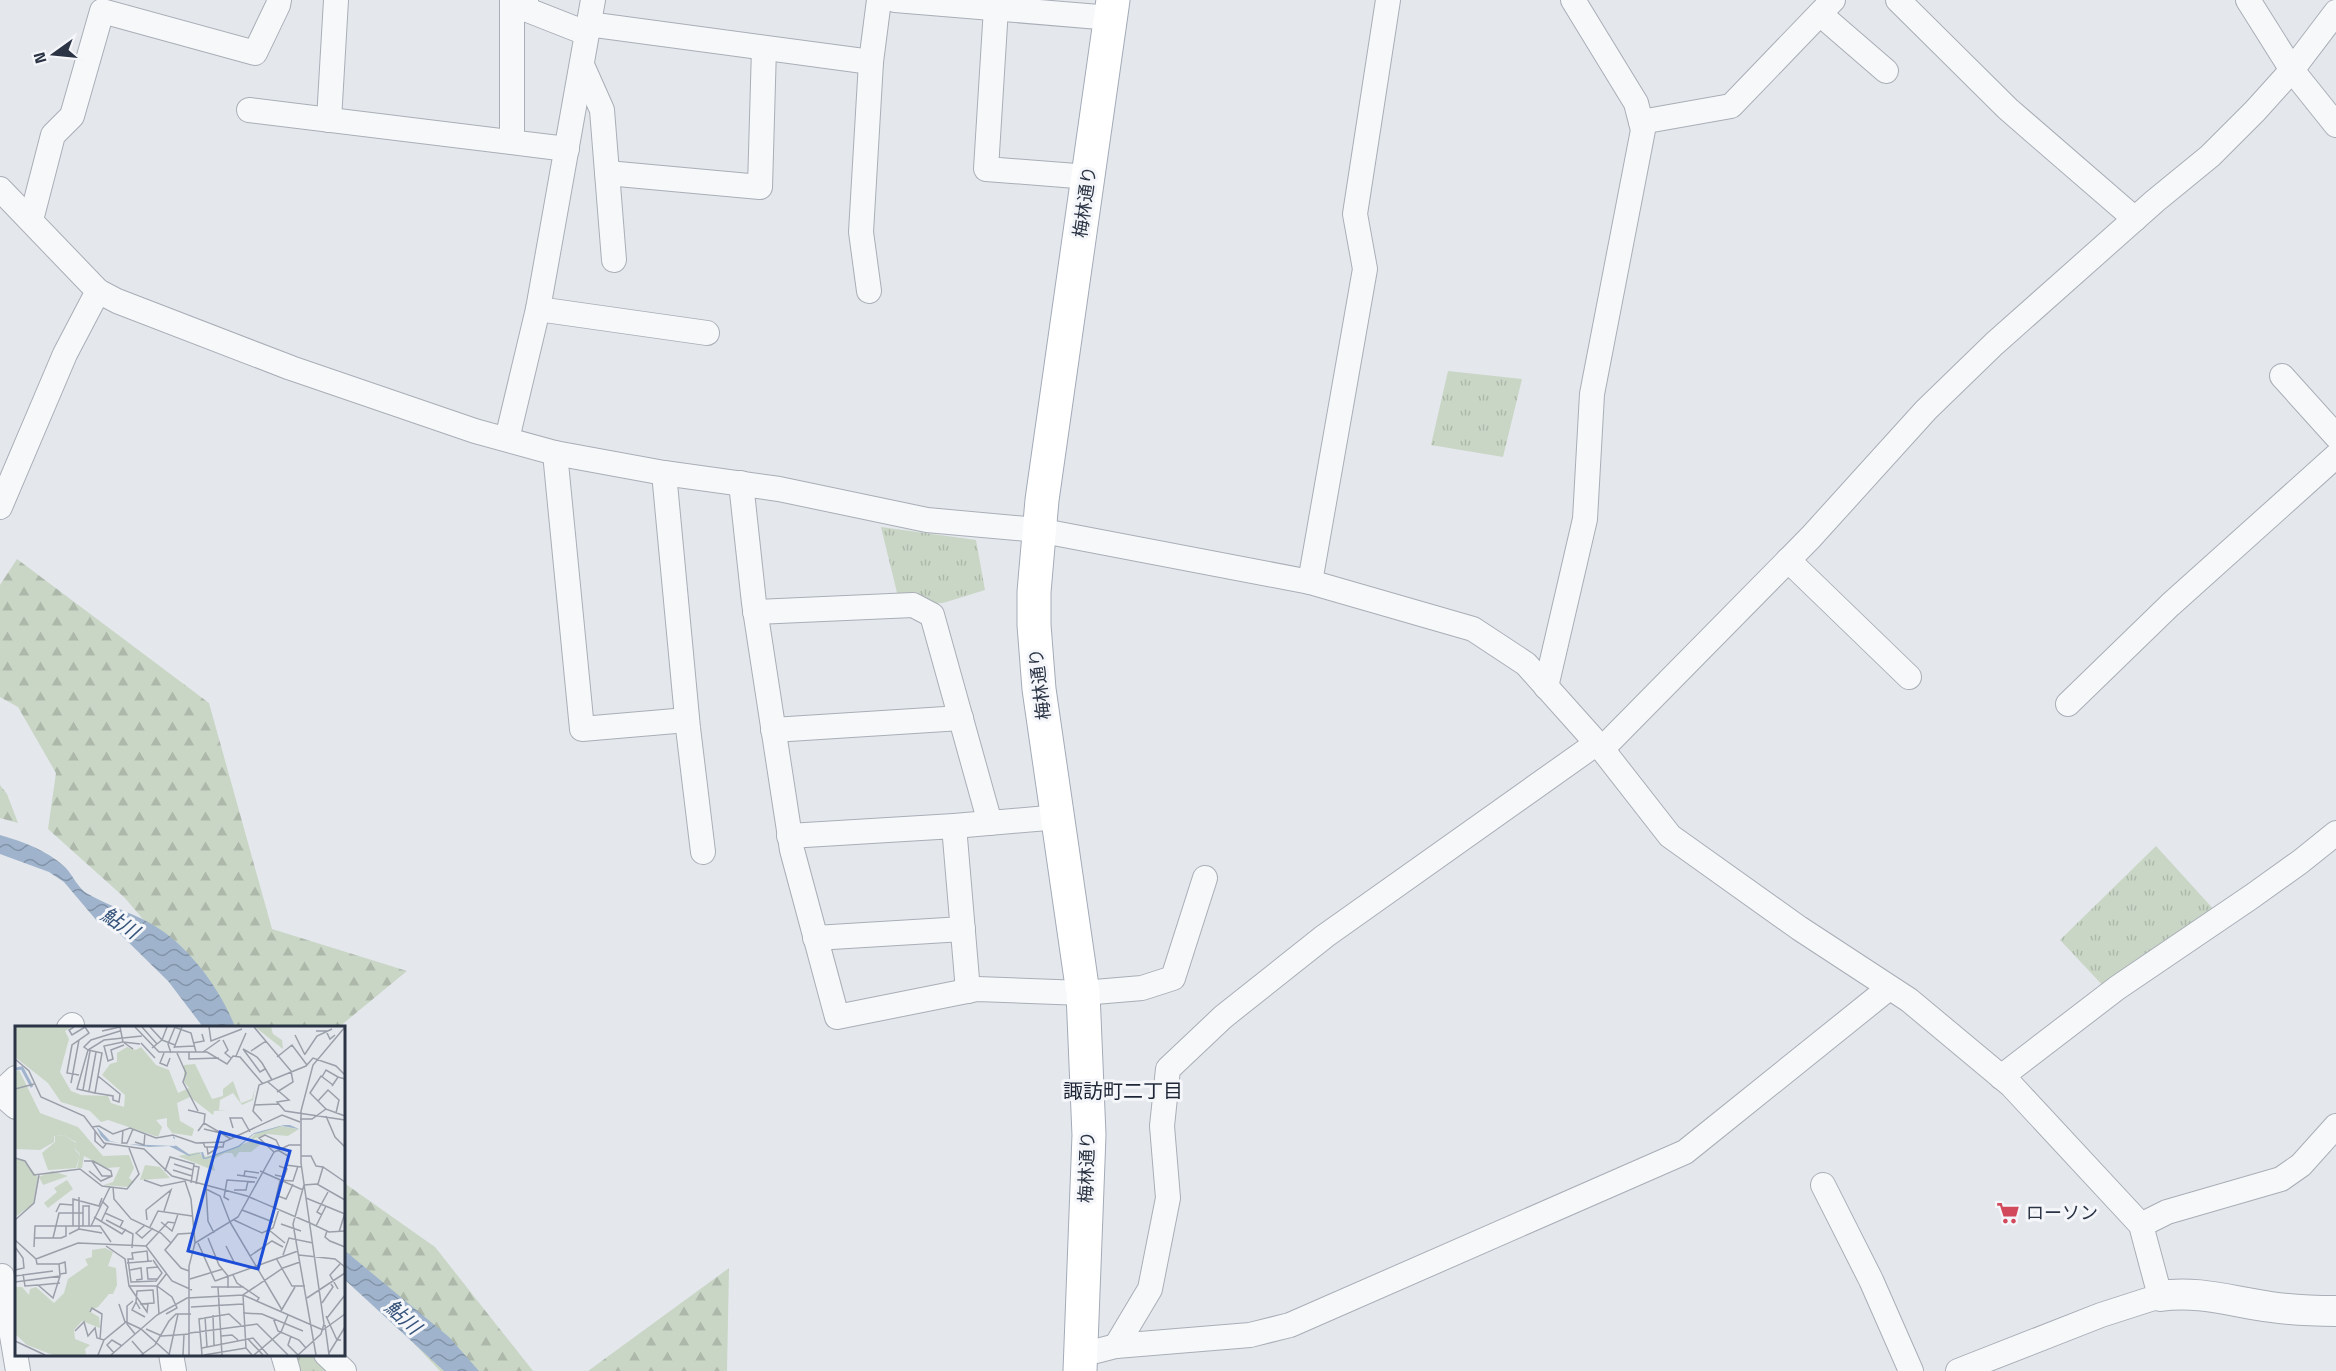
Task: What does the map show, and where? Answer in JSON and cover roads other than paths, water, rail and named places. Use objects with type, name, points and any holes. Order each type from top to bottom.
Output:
[{"type":"main road","name":"梅林通り","points":[[1080,1363],[1089,1136],[1083,993],[1036,652],[1034,592],[1038,530],[1112,9]]},
{"type":"street","points":[[31,220],[53,135],[72,116],[102,11],[255,53],[279,5],[279,0]]},
{"type":"street","points":[[329,120],[336,0]]},
{"type":"street","points":[[507,439],[538,309],[593,0]]},
{"type":"street","points":[[869,291],[861,232],[871,62],[879,0]]},
{"type":"street","points":[[895,0],[996,8],[1112,9]]},
{"type":"street","points":[[1311,582],[1365,269],[1355,214],[1388,0]]},
{"type":"street","points":[[1546,687],[1585,519],[1592,394],[1643,130],[1636,103],[1573,0]]},
{"type":"street","points":[[1898,0],[2008,109],[2135,219]]},
{"type":"street","points":[[2248,0],[2292,70],[2336,125]]},
{"type":"street","points":[[512,142],[518,3],[587,29],[871,62]]},
{"type":"street","points":[[1641,122],[1731,106],[1826,7],[1886,71]]},
{"type":"street","points":[[996,8],[986,169],[1089,177]]},
{"type":"street","points":[[1116,1346],[1150,1289],[1166,1210],[1168,1198],[1162,1126],[1168,1069],[1223,1017],[1325,936],[1599,746],[1788,560],[1926,410],[1994,344],[2210,156],[2292,70],[2336,12]]},
{"type":"street","points":[[607,173],[760,187],[764,48]]},
{"type":"street","points":[[582,65],[602,110],[614,260]]},
{"type":"street","points":[[249,110],[567,149]]},
{"type":"street","points":[[0,189],[98,291],[117,301],[291,368],[475,431],[555,453],[664,473],[741,483],[927,520],[1038,530],[1311,582],[1473,629],[1526,664],[1599,746],[1670,836],[1799,928],[1909,1000],[2001,1077],[2099,1177],[2141,1225],[2160,1296]]},
{"type":"street","points":[[0,507],[65,354],[98,291]]},
{"type":"street","points":[[538,309],[707,333]]},
{"type":"street","points":[[2282,376],[2336,436]]},
{"type":"street","points":[[555,453],[582,729],[687,720]]},
{"type":"street","points":[[2068,704],[2170,606],[2336,456]]},
{"type":"street","points":[[664,473],[687,720],[703,852]]},
{"type":"street","points":[[741,483],[755,612],[789,836],[837,1017],[976,989],[1083,993],[1142,988],[1173,978],[1205,878]]},
{"type":"street","points":[[1788,560],[1909,677]]},
{"type":"street","points":[[755,612],[913,605],[932,615],[990,823]]},
{"type":"street","points":[[773,730],[961,718]]},
{"type":"street","points":[[789,836],[1059,817]]},
{"type":"street","points":[[954,826],[968,991]]},
{"type":"street","points":[[2001,1077],[2117,988],[2252,897],[2336,833]]},
{"type":"street","points":[[815,938],[963,929]]},
{"type":"street","points":[[1080,1363],[1116,1346],[1250,1335],[1290,1325],[1686,1152],[1889,988]]},
{"type":"street","points":[[15,1079],[0,1093],[15,1106]]},
{"type":"street","points":[[2141,1225],[2167,1212],[2281,1179],[2301,1165],[2336,1126]]},
{"type":"street","points":[[1823,1185],[1871,1280],[1911,1371]]},
{"type":"street","points":[[6,1272],[15,1346]]},
{"type":"street","points":[[1958,1371],[1990,1366],[2101,1315],[2160,1296],[2181,1293],[2201,1294],[2271,1307],[2336,1311]]},
{"type":"street","points":[[16,1356],[18,1371]]},
{"type":"street","points":[[171,1356],[174,1371]]},
{"type":"street","points":[[284,1356],[288,1371]]},
{"type":"street","points":[[328,1356],[344,1371]]},
{"type":"water","name":"鮎川","points":[[0,835],[42,851],[65,867],[84,892],[158,928],[182,947],[204,972],[222,1000],[235,1026],[202,1026],[168,981],[119,933],[97,921],[64,882],[49,872],[0,854]]},
{"type":"water","name":"鮎川","points":[[345,1251],[449,1337],[479,1371],[444,1371],[345,1280]]},
{"type":"place","name":"ローソン","points":[[2008,1213]]},
{"type":"district","name":"諏訪町二丁目","points":[[1123,1091]]}]
